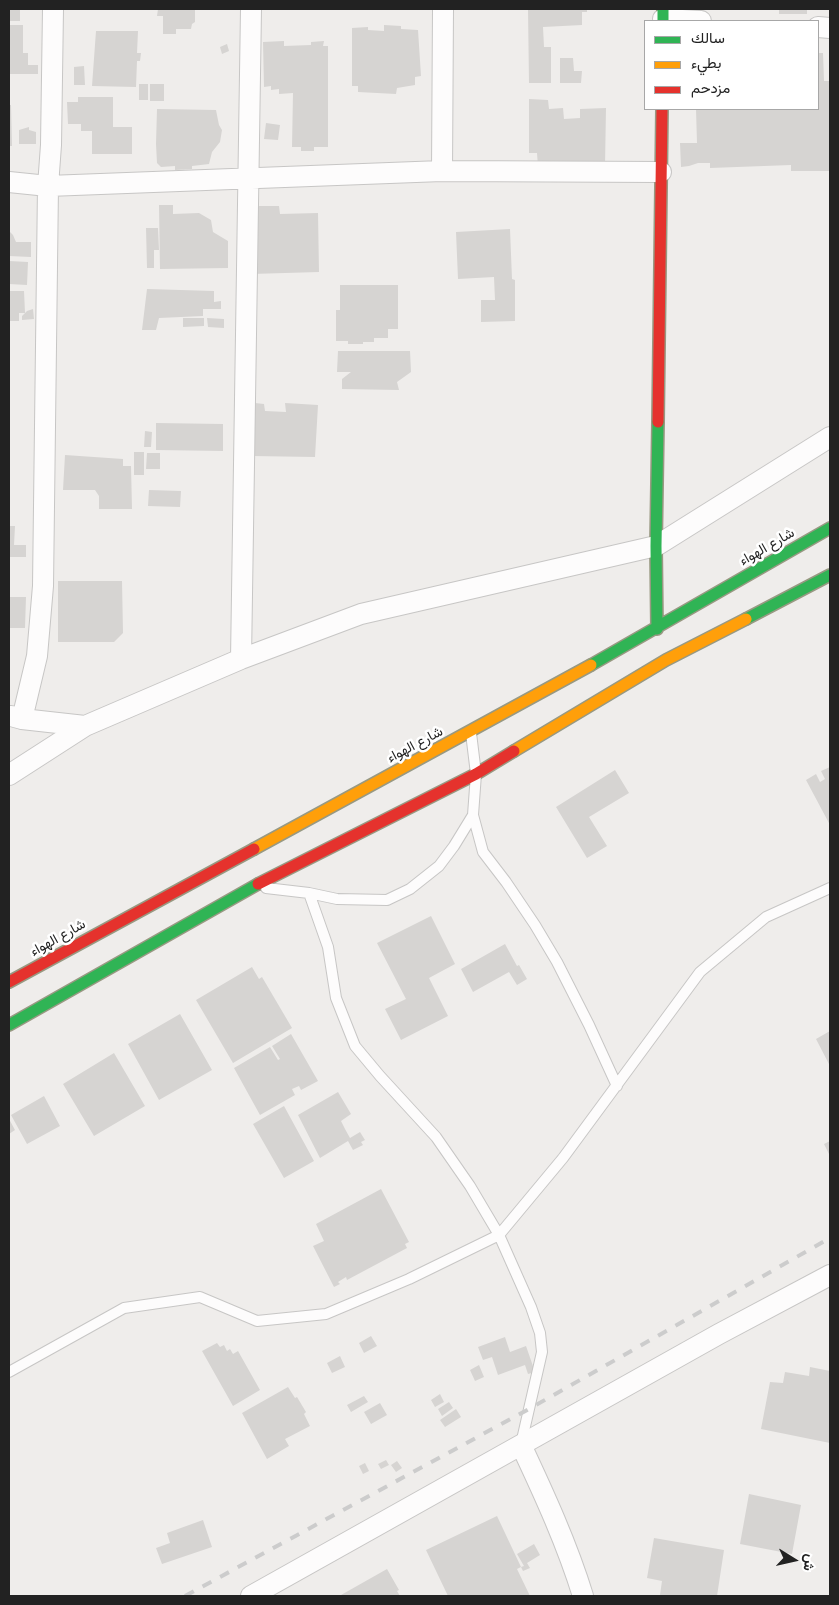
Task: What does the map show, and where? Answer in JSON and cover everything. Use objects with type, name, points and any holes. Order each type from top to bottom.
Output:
[{"type":"main road","points":[[657,629],[656,546],[662,110]]},
{"type":"main road","name":"شارع الهواء","points":[[9,982],[229,866],[657,629],[830,528]]},
{"type":"main road","points":[[9,1025],[250,883],[476,774],[666,660],[830,575]]},
{"type":"street","points":[[53,9],[51,144],[48,186],[43,586],[37,656],[15,718],[85,726]]},
{"type":"street","points":[[241,659],[251,9]]},
{"type":"street","points":[[442,171],[443,9]]},
{"type":"street","points":[[663,16],[693,20]]},
{"type":"street","points":[[9,182],[48,186],[442,171],[661,172]]},
{"type":"street","points":[[9,775],[85,726],[241,659],[361,614],[656,546],[830,437]]},
{"type":"street","points":[[251,1596],[719,1334],[830,1274]]},
{"type":"street","points":[[521,1445],[544,1493],[573,1565],[583,1596]]},
{"type":"lane","points":[[471,732],[476,774],[473,815],[484,852],[535,925],[557,962],[617,1086]]},
{"type":"lane","points":[[250,883],[285,891],[309,893],[337,900],[387,900],[410,889],[439,866],[473,815]]},
{"type":"lane","points":[[9,1372],[124,1308],[200,1297],[256,1320],[326,1314],[409,1279],[498,1235],[563,1158],[700,972],[766,917],[830,888]]},
{"type":"lane","points":[[309,893],[328,947],[336,998],[355,1046],[436,1137],[470,1186],[498,1235],[531,1307],[540,1333],[542,1352],[521,1445]]},
{"type":"building","points":[[9,9],[20,10],[20,21],[9,21]]},
{"type":"building","points":[[158,9],[195,9],[195,22],[192,24],[191,29],[176,29],[176,34],[163,34],[163,16],[157,16]]},
{"type":"building","points":[[528,9],[587,9],[587,12],[582,12],[582,25],[543,27],[544,47],[551,47],[551,83],[529,83]]},
{"type":"building","points":[[779,9],[807,9],[807,14],[779,14]]},
{"type":"building","points":[[9,25],[23,25],[23,53],[28,53],[28,65],[38,65],[38,74],[9,74]]},
{"type":"building","points":[[384,25],[418,30],[421,76],[415,77],[415,85],[397,88],[396,94],[358,92],[358,86],[352,86],[352,28],[368,27],[368,30],[384,31]]},
{"type":"building","points":[[96,31],[138,31],[137,53],[141,53],[140,61],[137,61],[136,87],[92,86]]},
{"type":"building","points":[[284,41],[284,46],[311,45],[311,42],[324,41],[323,46],[328,46],[328,147],[314,147],[314,151],[301,151],[301,147],[292,147],[293,93],[279,94],[279,89],[271,90],[271,86],[264,87],[263,42]]},
{"type":"building","points":[[227,44],[229,51],[222,54],[220,47]]},
{"type":"building","points":[[819,53],[823,53],[824,81],[830,81],[830,171],[791,171],[791,165],[710,168],[710,163],[698,163],[681,167],[680,143],[697,143],[696,110],[819,110]]},
{"type":"building","points":[[560,58],[573,58],[574,71],[582,71],[581,83],[560,83]]},
{"type":"building","points":[[84,66],[85,85],[74,85],[74,67]]},
{"type":"building","points":[[139,84],[148,84],[148,100],[139,100]]},
{"type":"building","points":[[150,84],[164,84],[164,101],[150,101]]},
{"type":"building","points":[[78,97],[113,97],[113,127],[132,127],[132,154],[92,154],[92,131],[81,131],[81,124],[68,124],[67,102],[78,102]]},
{"type":"building","points":[[529,99],[548,100],[549,109],[563,108],[564,119],[580,118],[580,109],[606,108],[605,166],[538,167],[537,153],[529,153]]},
{"type":"building","points":[[9,105],[11,105],[12,146],[9,146]]},
{"type":"building","points":[[157,109],[216,110],[222,130],[220,142],[212,152],[209,164],[192,166],[192,169],[175,170],[175,166],[161,167],[157,163]]},
{"type":"building","points":[[266,123],[280,125],[278,140],[264,139]]},
{"type":"building","points":[[29,127],[29,130],[36,132],[36,144],[19,144],[19,130]]},
{"type":"building","points":[[159,205],[173,205],[173,214],[199,213],[211,220],[213,232],[228,241],[228,268],[160,269]]},
{"type":"building","points":[[258,206],[279,206],[280,214],[318,213],[319,272],[251,274],[251,234],[258,234]]},
{"type":"building","points":[[146,228],[158,228],[159,250],[154,250],[154,268],[147,268]]},
{"type":"building","points":[[510,229],[512,279],[515,280],[515,321],[481,322],[481,300],[495,300],[494,277],[458,279],[456,232]]},
{"type":"building","points":[[9,231],[16,242],[31,242],[31,257],[9,256]]},
{"type":"building","points":[[9,261],[28,262],[27,285],[9,284]]},
{"type":"building","points":[[340,285],[398,285],[398,329],[388,329],[388,338],[374,338],[374,342],[348,344],[348,341],[336,341],[336,310],[340,310]]},
{"type":"building","points":[[147,289],[214,291],[214,302],[221,301],[221,309],[203,309],[203,316],[159,318],[156,330],[142,330]]},
{"type":"building","points":[[9,291],[24,291],[25,313],[19,313],[19,321],[9,321]]},
{"type":"building","points":[[33,309],[34,319],[22,320],[22,316],[27,311]]},
{"type":"building","points":[[183,318],[204,318],[204,326],[183,327]]},
{"type":"building","points":[[207,318],[224,319],[224,328],[208,327]]},
{"type":"building","points":[[338,351],[410,351],[411,372],[397,382],[399,390],[342,389],[342,379],[351,372],[337,372]]},
{"type":"building","points":[[255,403],[264,404],[265,411],[286,412],[285,403],[318,405],[315,457],[252,456]]},
{"type":"building","points":[[156,423],[223,424],[223,451],[156,450]]},
{"type":"building","points":[[145,431],[152,432],[151,447],[144,447]]},
{"type":"building","points":[[134,452],[144,452],[144,475],[134,475]]},
{"type":"building","points":[[147,453],[160,453],[160,469],[146,469]]},
{"type":"building","points":[[65,455],[123,459],[123,466],[131,466],[132,509],[99,509],[99,496],[95,490],[63,490]]},
{"type":"building","points":[[149,490],[181,491],[180,507],[148,506]]},
{"type":"building","points":[[9,526],[15,526],[14,545],[26,545],[26,557],[9,557]]},
{"type":"building","points":[[58,581],[122,581],[123,633],[114,642],[58,642]]},
{"type":"building","points":[[9,597],[26,597],[25,628],[9,628]]},
{"type":"building","points":[[830,767],[830,825],[806,780],[816,774],[820,782],[825,779],[821,771]]},
{"type":"building","points":[[615,770],[629,793],[589,817],[607,846],[587,858],[556,807]]},
{"type":"building","points":[[431,916],[455,964],[429,978],[448,1016],[401,1040],[385,1009],[406,999],[377,943]]},
{"type":"building","points":[[505,944],[517,966],[519,965],[527,979],[517,985],[509,972],[473,992],[461,969]]},
{"type":"building","points":[[252,967],[259,979],[262,977],[292,1028],[233,1063],[196,1000]]},
{"type":"building","points":[[180,1014],[212,1070],[159,1100],[128,1044]]},
{"type":"building","points":[[830,1031],[830,1066],[816,1039]]},
{"type":"building","points":[[291,1034],[318,1081],[301,1090],[299,1086],[292,1089],[295,1095],[260,1115],[234,1068],[270,1047],[278,1060],[280,1059],[272,1046]]},
{"type":"building","points":[[114,1053],[145,1106],[94,1136],[63,1084]]},
{"type":"building","points":[[338,1092],[351,1114],[341,1121],[350,1138],[360,1132],[365,1140],[361,1142],[363,1145],[353,1150],[348,1141],[320,1158],[298,1115]]},
{"type":"building","points":[[44,1096],[60,1126],[27,1144],[11,1115]]},
{"type":"building","points":[[284,1106],[314,1161],[284,1178],[253,1124]]},
{"type":"building","points":[[9,1119],[15,1130],[9,1134]]},
{"type":"building","points":[[830,1141],[830,1156],[824,1144]]},
{"type":"building","points":[[381,1189],[409,1242],[405,1244],[407,1248],[347,1280],[346,1277],[338,1282],[340,1284],[334,1287],[313,1246],[324,1241],[316,1224]]},
{"type":"building","points":[[371,1336],[377,1346],[364,1353],[359,1343]]},
{"type":"building","points":[[505,1337],[510,1352],[526,1346],[535,1372],[528,1374],[525,1365],[498,1375],[492,1357],[483,1360],[478,1347]]},
{"type":"building","points":[[217,1343],[220,1347],[224,1345],[227,1351],[230,1349],[233,1354],[238,1351],[260,1390],[233,1406],[202,1351]]},
{"type":"building","points":[[340,1356],[345,1367],[332,1373],[327,1363]]},
{"type":"building","points":[[479,1365],[484,1377],[475,1381],[470,1370]]},
{"type":"building","points":[[810,1367],[830,1371],[830,1443],[761,1429],[770,1382],[783,1383],[785,1372],[809,1376]]},
{"type":"building","points":[[288,1387],[306,1412],[304,1414],[310,1426],[285,1439],[289,1446],[267,1459],[242,1413]]},
{"type":"building","points":[[440,1394],[444,1402],[435,1407],[431,1400]]},
{"type":"building","points":[[364,1396],[368,1402],[351,1412],[347,1405]]},
{"type":"building","points":[[449,1402],[453,1408],[442,1416],[438,1409]]},
{"type":"building","points":[[380,1403],[387,1415],[371,1424],[364,1412]]},
{"type":"building","points":[[456,1409],[461,1417],[445,1427],[440,1420]]},
{"type":"building","points":[[386,1460],[389,1465],[381,1469],[378,1464]]},
{"type":"building","points":[[397,1461],[402,1468],[396,1472],[391,1465]]},
{"type":"building","points":[[365,1463],[369,1471],[363,1474],[359,1466]]},
{"type":"building","points":[[749,1494],[801,1505],[792,1554],[740,1544]]},
{"type":"building","points":[[497,1516],[521,1567],[517,1569],[530,1596],[448,1596],[426,1550]]},
{"type":"building","points":[[203,1520],[212,1547],[162,1564],[156,1548],[170,1543],[167,1533]]},
{"type":"building","points":[[654,1538],[724,1550],[717,1596],[660,1595],[662,1581],[647,1578]]},
{"type":"building","points":[[534,1544],[540,1555],[527,1563],[530,1568],[523,1571],[521,1567],[524,1566],[517,1554]]},
{"type":"building","points":[[387,1569],[399,1590],[397,1591],[400,1596],[341,1595]]},
{"type":"railway","points":[[185,1596],[529,1409],[830,1238]]},
{"type":"traffic: fast","points":[[663,9],[663,20]]},
{"type":"traffic: fast","points":[[657,629],[658,422]]},
{"type":"traffic: fast","points":[[591,665],[830,528]]},
{"type":"traffic: fast","points":[[746,619],[830,575]]},
{"type":"traffic: fast","points":[[9,1025],[258,884]]},
{"type":"traffic: slow","points":[[514,751],[666,660],[746,619]]},
{"type":"traffic: slow","points":[[254,849],[591,665]]},
{"type":"traffic: jam","points":[[658,422],[662,110]]},
{"type":"traffic: jam","points":[[258,884],[476,774],[514,751]]},
{"type":"traffic: jam","points":[[9,982],[254,849]]}]
